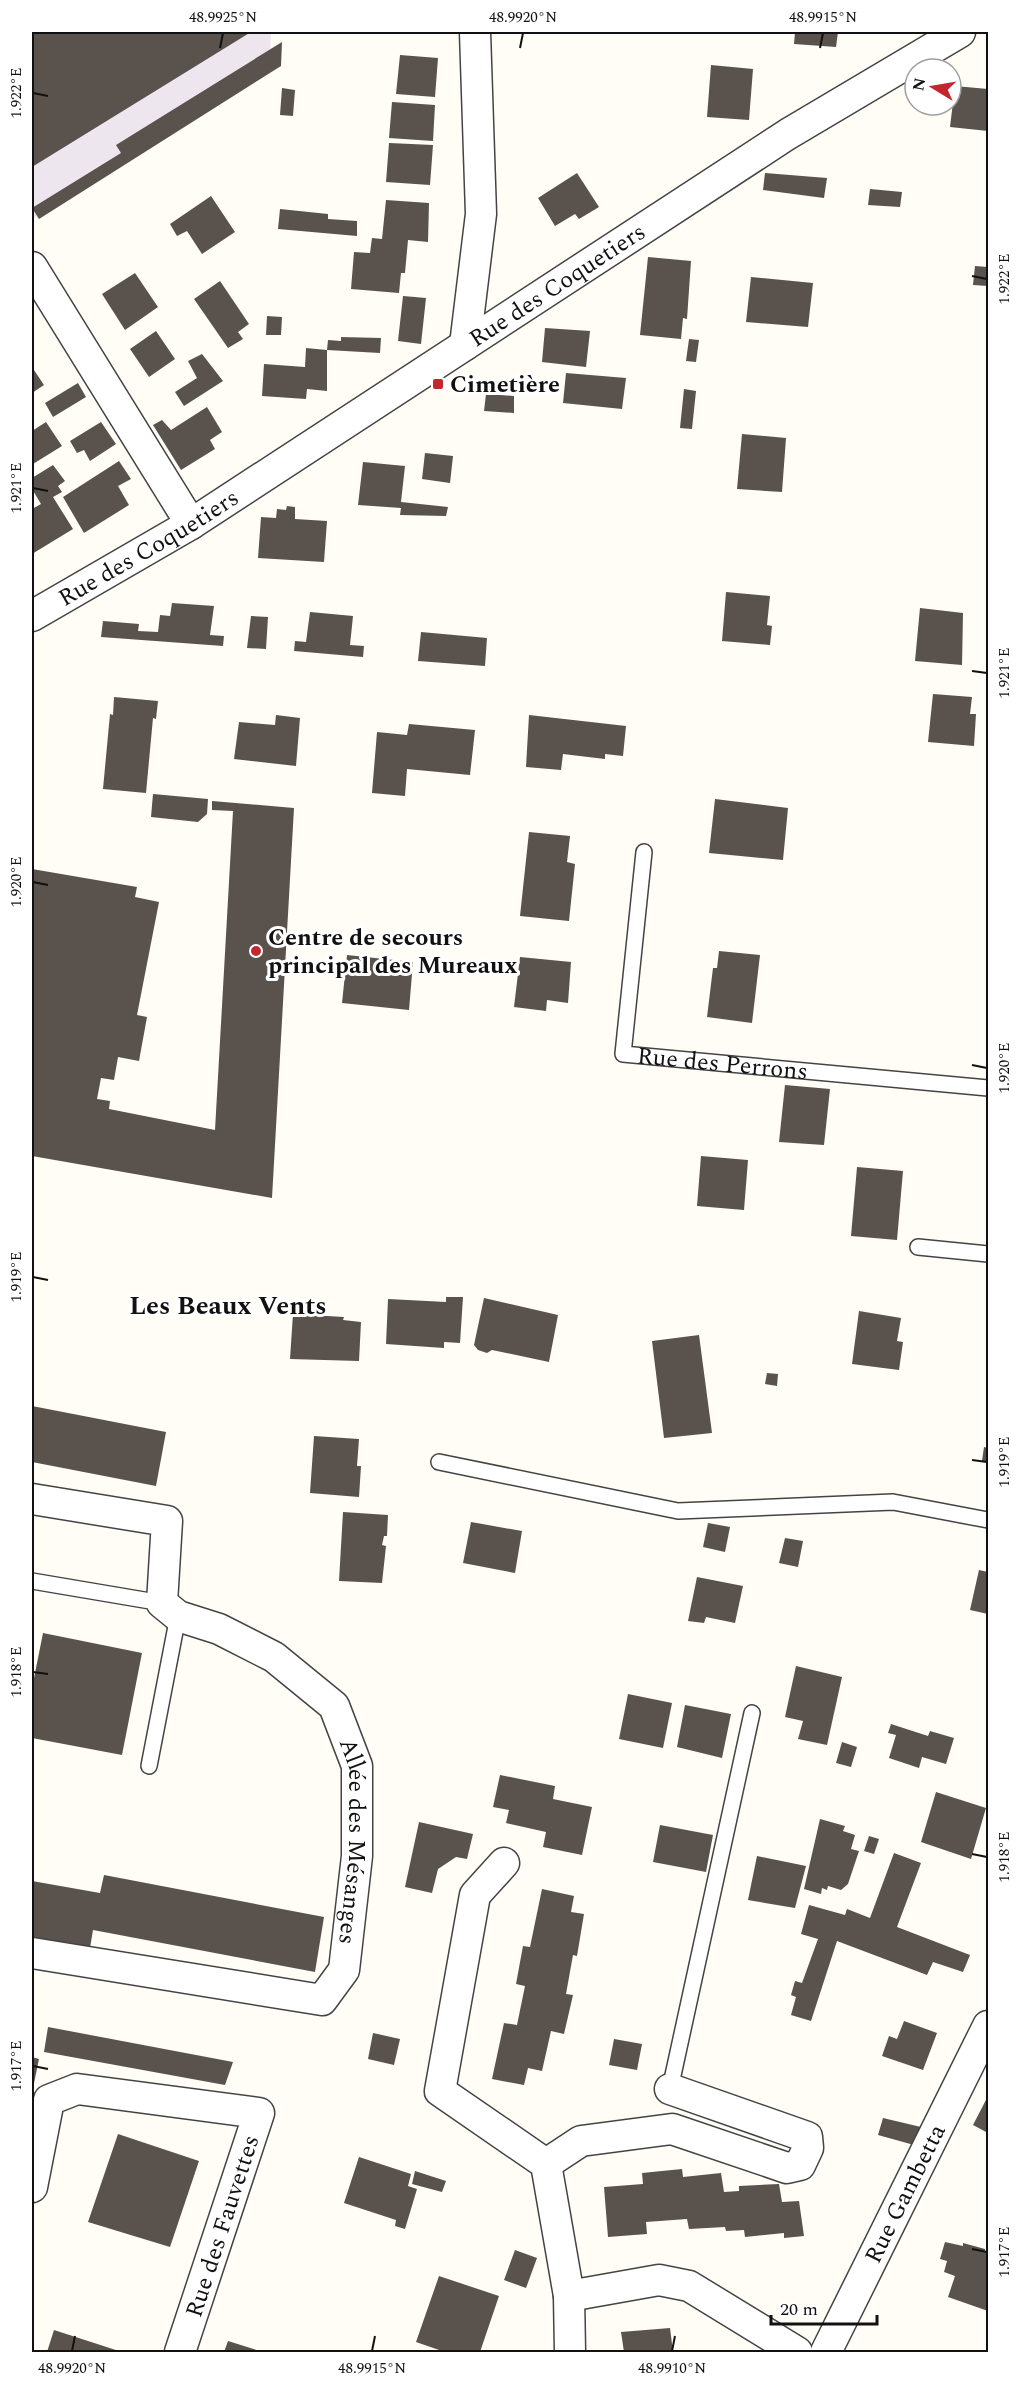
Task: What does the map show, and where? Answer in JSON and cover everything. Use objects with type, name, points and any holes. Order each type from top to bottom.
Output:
[{"type":"street","points":[[465,345],[480,214],[476,32]]},
{"type":"street","name":"Rue des Coquetiers","points":[[32,616],[191,524],[788,134],[960,32]]},
{"type":"street","points":[[32,267],[191,524]]},
{"type":"street","points":[[32,1499],[167,1521],[170,1609]]},
{"type":"street","name":"Allée des Mésanges","points":[[32,1953],[322,2000],[344,1970],[357,1856],[357,1766],[334,1706],[274,1657],[219,1629],[170,1609]]},
{"type":"street","points":[[504,1863],[475,1895],[440,2091],[546,2163],[568,2296],[570,2352]]},
{"type":"street","name":"Rue Gambetta","points":[[826,2352],[987,2034]]},
{"type":"street","name":"Rue des Fauvettes","points":[[32,2187],[49,2100],[77,2089],[259,2113],[180,2352]]},
{"type":"street","points":[[546,2163],[581,2141],[672,2130],[787,2168],[800,2165],[808,2148],[807,2137],[670,2089]]},
{"type":"street","points":[[568,2296],[659,2280],[689,2286],[797,2352]]},
{"type":"lane","name":"Rue des Perrons","points":[[644,852],[623,1054],[988,1088]]},
{"type":"lane","points":[[918,1247],[988,1254]]},
{"type":"lane","points":[[439,1462],[678,1510],[892,1503],[988,1520]]},
{"type":"lane","points":[[32,1581],[170,1609],[149,1766]]},
{"type":"lane","points":[[670,2089],[752,1713]]},
{"type":"shaded area","points":[[32,32],[271,32],[270,59],[32,219]]},
{"type":"building","points":[[32,32],[251,32],[32,167]]},
{"type":"building","points":[[795,32],[838,32],[836,47],[794,44]]},
{"type":"building","points":[[282,42],[281,66],[39,219],[32,208],[121,153],[116,145]]},
{"type":"building","points":[[400,55],[438,58],[435,97],[396,94]]},
{"type":"building","points":[[711,65],[753,69],[749,120],[707,117]]},
{"type":"building","points":[[963,87],[988,89],[988,131],[950,127],[951,117],[963,117]]},
{"type":"building","points":[[282,88],[295,90],[293,116],[280,115]]},
{"type":"building","points":[[392,102],[435,105],[433,141],[389,138]]},
{"type":"building","points":[[389,143],[433,145],[430,185],[386,182]]},
{"type":"building","points":[[577,173],[599,207],[579,219],[575,214],[555,226],[538,198]]},
{"type":"building","points":[[765,173],[827,178],[824,198],[763,190]]},
{"type":"building","points":[[870,189],[902,192],[900,207],[868,205]]},
{"type":"building","points":[[211,196],[235,232],[202,254],[187,231],[177,236],[170,224]]},
{"type":"building","points":[[386,200],[429,203],[428,242],[408,240],[405,273],[401,273],[399,293],[351,289],[354,252],[370,253],[372,238],[382,239]]},
{"type":"building","points":[[280,209],[328,214],[328,219],[357,221],[357,236],[278,229]]},
{"type":"building","points":[[648,257],[691,261],[687,319],[683,318],[681,339],[640,335]]},
{"type":"building","points":[[975,266],[988,267],[988,286],[973,285]]},
{"type":"building","points":[[135,273],[158,307],[125,330],[102,294]]},
{"type":"building","points":[[751,277],[813,283],[808,327],[746,322]]},
{"type":"building","points":[[220,281],[249,324],[238,332],[243,339],[228,348],[194,299]]},
{"type":"building","points":[[403,296],[426,298],[421,344],[398,341]]},
{"type":"building","points":[[267,316],[282,317],[281,335],[266,335]]},
{"type":"building","points":[[545,328],[590,331],[586,367],[542,362]]},
{"type":"building","points":[[156,331],[175,359],[149,377],[130,349]]},
{"type":"building","points":[[341,337],[381,338],[380,353],[327,350],[328,340],[341,341]]},
{"type":"building","points":[[689,339],[699,340],[696,362],[686,361]]},
{"type":"building","points":[[306,348],[327,350],[327,391],[307,389],[306,399],[262,396],[264,364],[305,367]]},
{"type":"building","points":[[202,354],[223,381],[184,406],[175,392],[197,378],[188,361]]},
{"type":"building","points":[[32,367],[44,385],[32,393]]},
{"type":"building","points":[[566,373],[626,378],[622,409],[563,403]]},
{"type":"building","points":[[78,383],[86,397],[53,417],[45,403]]},
{"type":"building","points":[[684,389],[696,391],[692,429],[680,428]]},
{"type":"building","points":[[486,394],[514,396],[514,413],[484,411]]},
{"type":"building","points":[[207,407],[222,432],[210,440],[215,449],[181,470],[153,425],[162,420],[171,430]]},
{"type":"building","points":[[46,422],[62,446],[33,464],[32,431]]},
{"type":"building","points":[[101,422],[116,444],[90,461],[84,450],[77,453],[70,441]]},
{"type":"building","points":[[742,434],[786,438],[782,492],[737,489]]},
{"type":"building","points":[[425,453],[453,456],[450,483],[422,479]]},
{"type":"building","points":[[119,461],[131,479],[118,486],[129,505],[84,533],[63,497]]},
{"type":"building","points":[[363,462],[405,466],[401,502],[448,507],[446,516],[400,515],[401,508],[358,505]]},
{"type":"building","points":[[53,465],[65,481],[58,486],[62,492],[53,497],[73,529],[32,554],[32,509],[41,504],[32,489],[32,478]]},
{"type":"building","points":[[287,506],[295,507],[295,519],[327,521],[324,562],[258,558],[261,517],[276,518],[277,509],[286,510]]},
{"type":"building","points":[[726,592],[770,596],[767,625],[772,626],[770,645],[722,641]]},
{"type":"building","points":[[172,603],[214,606],[210,635],[224,636],[223,646],[101,637],[103,621],[139,624],[138,631],[158,632],[160,615],[170,616]]},
{"type":"building","points":[[920,608],[963,613],[962,665],[915,661]]},
{"type":"building","points":[[310,612],[353,616],[350,645],[364,646],[363,657],[294,651],[295,641],[306,642]]},
{"type":"building","points":[[251,616],[268,617],[266,649],[247,648]]},
{"type":"building","points":[[421,632],[487,638],[485,666],[418,661]]},
{"type":"building","points":[[933,694],[972,697],[970,714],[976,714],[974,746],[928,742]]},
{"type":"building","points":[[114,697],[158,701],[156,719],[153,718],[146,793],[103,789],[110,714],[113,715]]},
{"type":"building","points":[[276,715],[300,718],[296,766],[234,759],[239,722],[275,725]]},
{"type":"building","points":[[529,715],[626,726],[623,756],[605,754],[605,759],[563,754],[561,770],[526,767]]},
{"type":"building","points":[[409,724],[475,730],[470,775],[407,769],[405,796],[372,793],[377,732],[407,735]]},
{"type":"building","points":[[153,794],[208,799],[207,814],[198,822],[151,817]]},
{"type":"building","points":[[715,799],[788,808],[783,860],[709,853]]},
{"type":"building","name":"Centre de secours principal des Mureaux","points":[[212,801],[294,808],[272,1198],[32,1156],[32,869],[137,887],[135,897],[159,902],[137,1015],[147,1017],[139,1061],[118,1057],[114,1080],[101,1078],[97,1099],[110,1101],[109,1109],[215,1130],[233,811],[212,810]]},
{"type":"building","points":[[529,832],[570,836],[567,862],[575,864],[569,921],[520,916]]},
{"type":"building","points":[[719,951],[760,955],[752,1023],[707,1017],[713,968],[717,968]]},
{"type":"building","points":[[347,955],[413,962],[409,1010],[342,1003]]},
{"type":"building","points":[[520,957],[571,962],[568,1003],[547,1000],[546,1011],[514,1007]]},
{"type":"building","points":[[785,1085],[830,1089],[824,1145],[779,1142]]},
{"type":"building","points":[[701,1156],[748,1160],[744,1210],[697,1206]]},
{"type":"building","points":[[857,1167],[903,1171],[897,1240],[851,1236]]},
{"type":"building","points":[[446,1297],[463,1297],[460,1343],[444,1342],[444,1348],[386,1344],[388,1299],[446,1302]]},
{"type":"building","points":[[484,1298],[558,1315],[549,1362],[492,1350],[487,1353],[478,1350],[474,1345]]},
{"type":"building","points":[[859,1311],[901,1318],[897,1341],[903,1342],[899,1370],[852,1364]]},
{"type":"building","points":[[293,1314],[344,1317],[343,1320],[361,1322],[359,1361],[290,1359]]},
{"type":"building","points":[[699,1335],[712,1433],[664,1438],[652,1341]]},
{"type":"building","points":[[767,1373],[778,1374],[777,1386],[765,1384]]},
{"type":"building","points":[[32,1406],[166,1432],[156,1486],[32,1462]]},
{"type":"building","points":[[314,1436],[359,1439],[357,1466],[361,1466],[359,1497],[310,1493]]},
{"type":"building","points":[[984,1447],[988,1448],[988,1462],[982,1461]]},
{"type":"building","points":[[343,1512],[388,1515],[387,1536],[384,1536],[382,1545],[386,1546],[382,1583],[339,1581]]},
{"type":"building","points":[[471,1522],[522,1531],[515,1573],[463,1563]]},
{"type":"building","points":[[708,1523],[730,1527],[725,1552],[703,1547]]},
{"type":"building","points":[[785,1538],[803,1541],[798,1567],[779,1563]]},
{"type":"building","points":[[979,1570],[988,1572],[988,1614],[970,1610]]},
{"type":"building","points":[[697,1577],[743,1586],[735,1623],[706,1617],[704,1623],[688,1621]]},
{"type":"building","points":[[43,1633],[142,1653],[122,1755],[32,1738],[32,1688]]},
{"type":"building","points":[[796,1666],[842,1677],[827,1745],[798,1739],[803,1721],[785,1717]]},
{"type":"building","points":[[628,1694],[672,1703],[663,1748],[619,1739]]},
{"type":"building","points":[[685,1705],[731,1714],[722,1758],[677,1747]]},
{"type":"building","points":[[891,1724],[928,1736],[930,1731],[954,1738],[946,1764],[922,1757],[919,1768],[889,1758],[896,1735],[888,1733]]},
{"type":"building","points":[[842,1742],[857,1747],[851,1767],[836,1763]]},
{"type":"building","points":[[500,1775],[555,1786],[553,1799],[592,1807],[582,1855],[543,1847],[546,1832],[506,1823],[509,1810],[493,1807]]},
{"type":"building","points":[[936,1792],[986,1808],[971,1859],[921,1842]]},
{"type":"building","points":[[820,1819],[845,1826],[843,1831],[855,1835],[851,1849],[859,1851],[848,1884],[841,1890],[828,1886],[827,1890],[822,1888],[821,1894],[804,1889]]},
{"type":"building","points":[[419,1822],[473,1834],[467,1859],[456,1857],[438,1869],[432,1893],[405,1887]]},
{"type":"building","points":[[660,1825],[713,1835],[706,1872],[653,1862]]},
{"type":"building","points":[[869,1836],[879,1839],[874,1854],[864,1851]]},
{"type":"building","points":[[894,1853],[921,1863],[897,1927],[970,1955],[963,1972],[933,1962],[927,1975],[837,1941],[811,2021],[791,2015],[796,1997],[791,1995],[795,1981],[802,1983],[818,1939],[801,1934],[809,1905],[845,1915],[847,1909],[870,1918]]},
{"type":"building","points":[[757,1856],[806,1866],[795,1908],[748,1900]]},
{"type":"building","points":[[104,1875],[324,1917],[315,1972],[93,1930],[90,1948],[32,1937],[32,1881],[100,1893]]},
{"type":"building","points":[[542,1889],[574,1896],[571,1912],[584,1914],[577,1956],[573,1955],[566,1994],[573,1995],[564,2034],[551,2031],[542,2071],[528,2068],[524,2085],[492,2079],[504,2023],[517,2025],[525,1986],[516,1984],[523,1946],[530,1947]]},
{"type":"building","points":[[904,2021],[937,2033],[923,2070],[882,2056],[889,2036],[897,2039]]},
{"type":"building","points":[[48,2027],[233,2062],[225,2085],[44,2052]]},
{"type":"building","points":[[373,2033],[400,2039],[394,2065],[368,2059]]},
{"type":"building","points":[[614,2039],[642,2044],[637,2070],[609,2065]]},
{"type":"building","points":[[32,2057],[39,2059],[33,2088],[32,2088]]},
{"type":"building","points":[[988,2096],[988,2133],[973,2125]]},
{"type":"building","points":[[883,2118],[921,2127],[914,2145],[878,2135]]},
{"type":"building","points":[[118,2134],[199,2161],[170,2247],[88,2222]]},
{"type":"building","points":[[359,2157],[411,2174],[408,2186],[417,2189],[405,2229],[395,2226],[396,2220],[344,2203]]},
{"type":"building","points":[[682,2169],[683,2177],[721,2173],[724,2192],[739,2191],[739,2186],[779,2184],[782,2202],[799,2201],[804,2236],[784,2238],[784,2233],[745,2237],[744,2230],[726,2231],[725,2227],[689,2229],[687,2219],[646,2222],[647,2234],[608,2237],[604,2187],[643,2184],[642,2173]]},
{"type":"building","points":[[415,2171],[446,2181],[442,2192],[412,2184]]},
{"type":"building","points":[[945,2242],[963,2246],[963,2243],[985,2249],[988,2253],[988,2311],[948,2297],[955,2276],[944,2272],[947,2261],[940,2259]]},
{"type":"building","points":[[515,2250],[537,2258],[526,2288],[504,2280]]},
{"type":"building","points":[[439,2276],[499,2296],[480,2352],[445,2352],[416,2342]]},
{"type":"building","points":[[670,2328],[673,2352],[624,2352],[621,2332]]},
{"type":"building","points":[[54,2330],[122,2352],[47,2352]]},
{"type":"building","points":[[228,2341],[263,2352],[224,2352]]},
{"type":"place","name":"Cimetière","points":[[438,384]]},
{"type":"place","name":"Centre de secours principal des Mureaux","points":[[256,951]]},
{"type":"district","name":"Les Beaux Vents","points":[[228,1305]]}]
